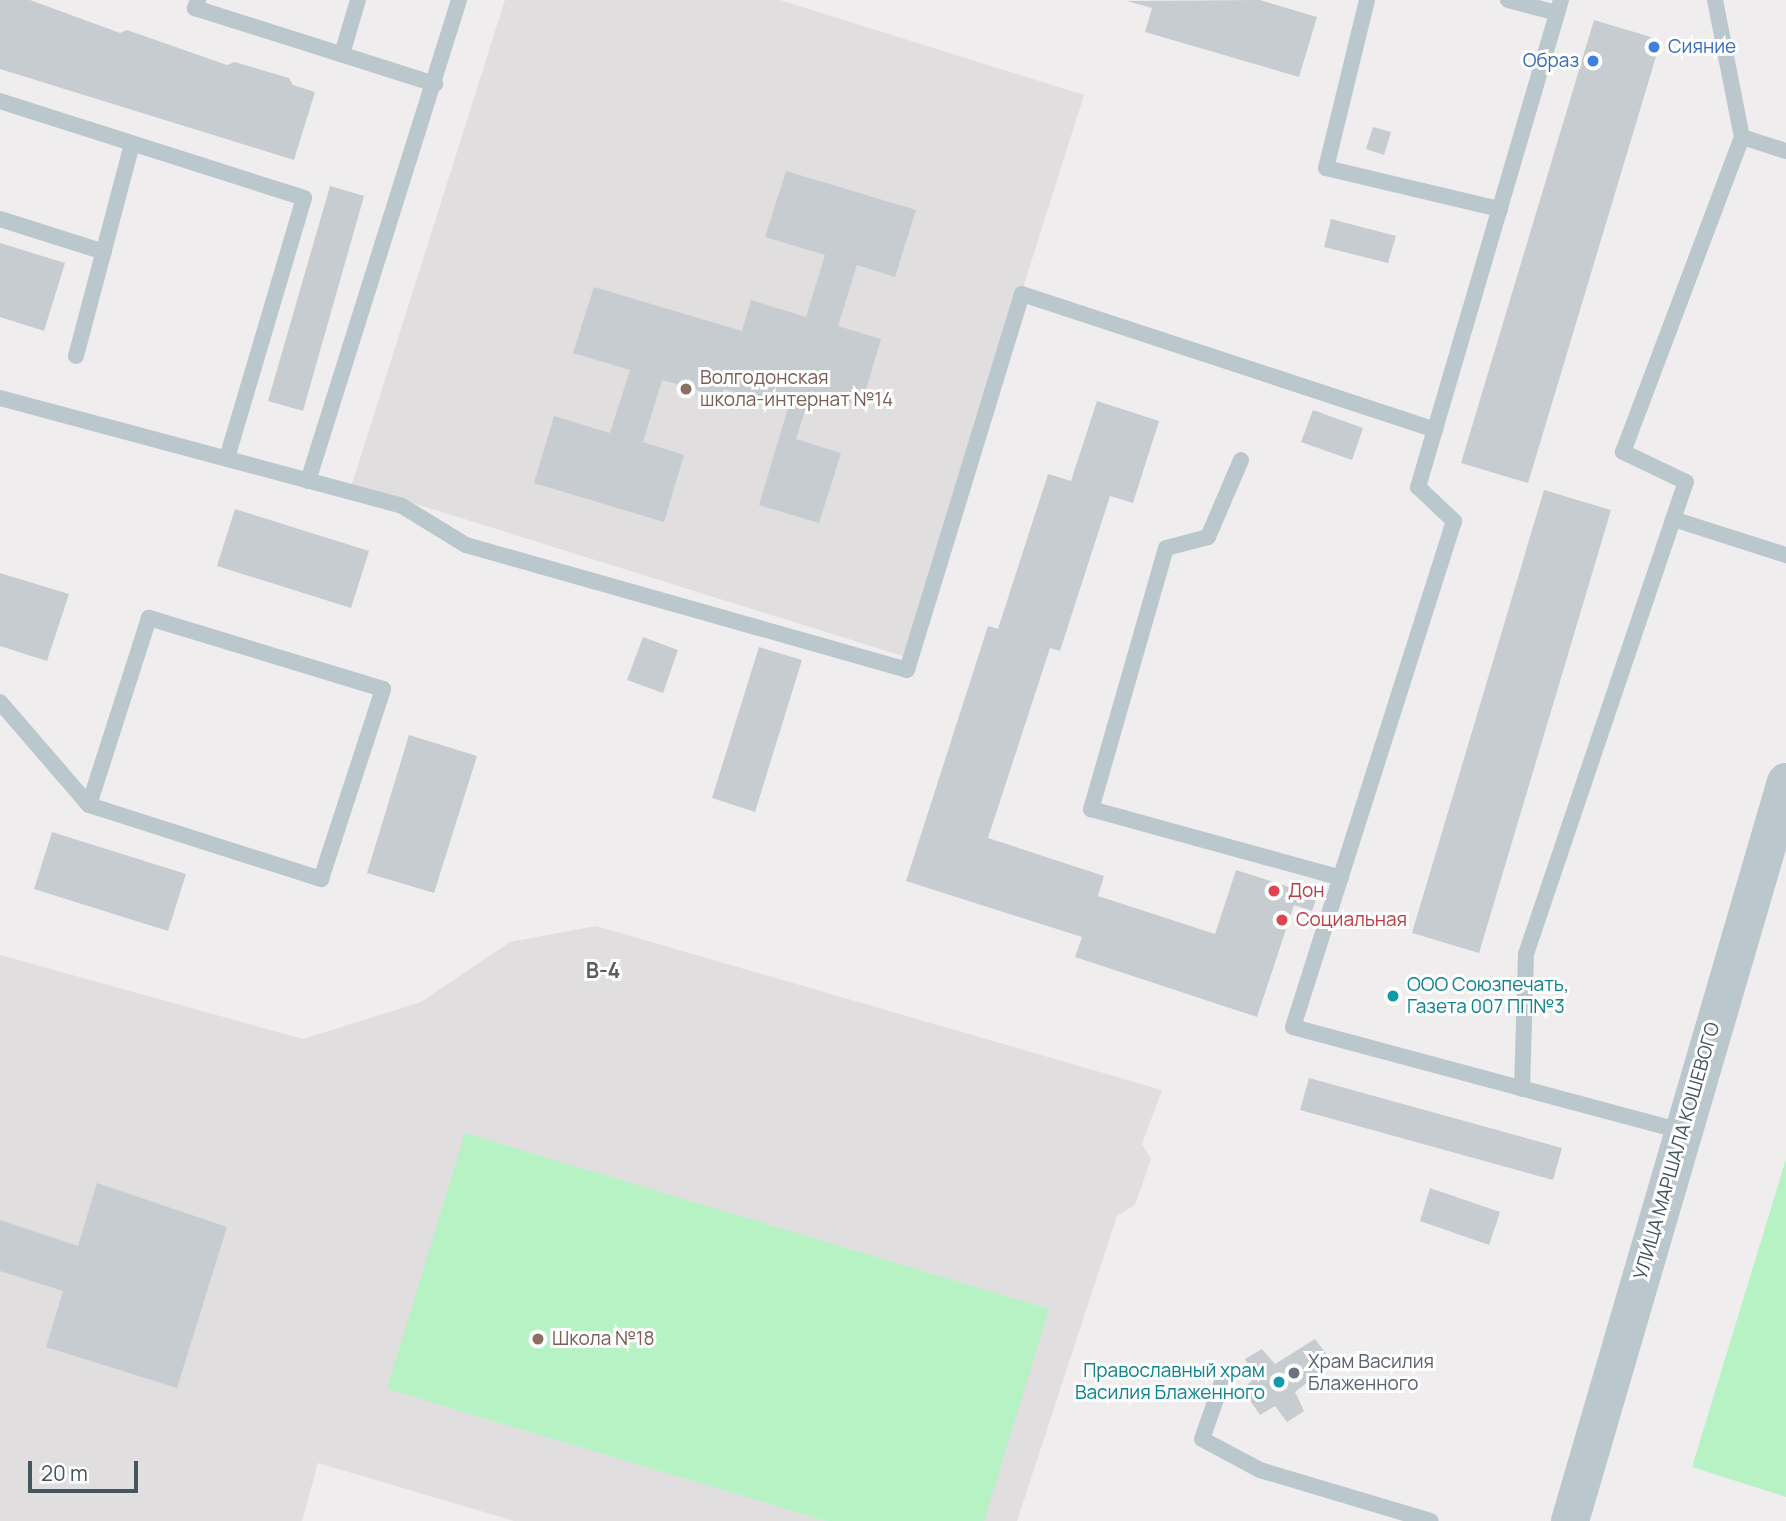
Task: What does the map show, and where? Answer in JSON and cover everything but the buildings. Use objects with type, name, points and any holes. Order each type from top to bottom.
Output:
[{"type":"street","name":"УЛИЦА МАРШАЛА КОШЕВОГО","points":[[1570,1521],[1786,782]]},
{"type":"lane","points":[[198,0],[195,8],[435,84]]},
{"type":"lane","points":[[342,54],[358,0]]},
{"type":"lane","points":[[308,481],[435,84],[459,0]]},
{"type":"lane","points":[[1367,0],[1326,168],[1500,209]]},
{"type":"lane","points":[[1508,0],[1559,6],[1418,487],[1454,521],[1293,1027],[1682,1131]]},
{"type":"lane","points":[[1522,1089],[1526,954],[1686,482],[1623,452],[1742,137],[1715,0]]},
{"type":"lane","points":[[0,101],[304,198],[228,458]]},
{"type":"lane","points":[[1742,137],[1786,151]]},
{"type":"lane","points":[[76,356],[132,144]]},
{"type":"lane","points":[[0,219],[104,252]]},
{"type":"lane","points":[[0,398],[402,506],[466,545],[907,670],[1023,294],[1435,430]]},
{"type":"lane","points":[[1241,460],[1209,537],[1166,548],[1091,809],[1341,878]]},
{"type":"lane","points":[[1673,519],[1786,555]]},
{"type":"lane","points":[[0,702],[89,805],[321,879],[383,689],[149,618],[89,805]]},
{"type":"lane","points":[[1222,1382],[1202,1438],[1260,1470],[1432,1521]]},
{"type":"shaded area","name":"Волгодонская школа-интернат №14","points":[[505,0],[780,0],[1084,95],[906,657],[352,484]]},
{"type":"shaded area","name":"Школа №18","points":[[596,926],[1162,1090],[1142,1144],[1151,1159],[1135,1205],[1117,1216],[1017,1521],[514,1521],[318,1463],[302,1521],[0,1521],[0,955],[303,1039],[421,1002],[510,942]]},
{"type":"green space","points":[[465,1133],[1049,1309],[984,1521],[826,1521],[387,1389]]},
{"type":"green space","points":[[1786,1159],[1786,1497],[1692,1467]]},
{"type":"place","name":"Сияние","points":[[1654,47]]},
{"type":"place","name":"Образ","points":[[1593,61]]},
{"type":"place","name":"Волгодонская школа-интернат №14","points":[[686,389]]},
{"type":"place","name":"Дон","points":[[1274,891]]},
{"type":"place","name":"Социальная","points":[[1282,920]]},
{"type":"place","name":"ООО Союзпечать, Газета 007 ПП№3","points":[[1393,996]]},
{"type":"place","name":"Школа №18","points":[[538,1339]]},
{"type":"place","name":"Храм Василия Блаженного","points":[[1294,1373]]},
{"type":"place","name":"Православный храм Василия Блаженного","points":[[1279,1382]]},
{"type":"district","name":"В-4","points":[[603,970]]}]
